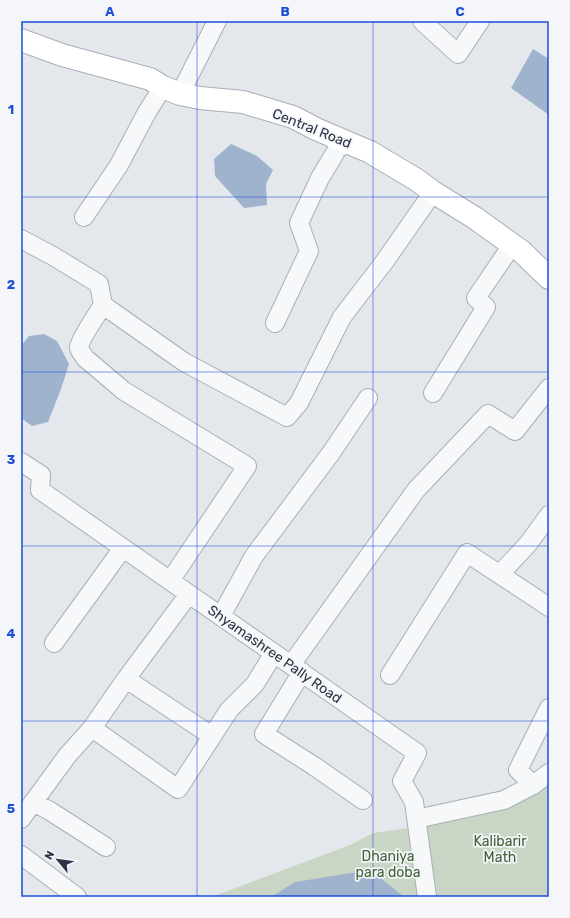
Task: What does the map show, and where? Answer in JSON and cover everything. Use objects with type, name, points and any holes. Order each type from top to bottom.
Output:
[{"type":"street","points":[[84,217],[119,165],[147,112],[171,91],[217,21]]},
{"type":"street","points":[[422,21],[458,54],[480,21]]},
{"type":"street","name":"Central Road","points":[[21,40],[62,55],[150,79],[171,91],[200,98],[243,102],[293,117],[316,129],[370,152],[417,180],[433,192],[475,218],[521,251],[549,278]]},
{"type":"street","points":[[275,323],[309,251],[299,223],[320,178],[338,148],[350,143]]},
{"type":"street","points":[[103,305],[184,362],[287,417],[299,403],[342,317],[385,261],[433,192]]},
{"type":"street","points":[[21,239],[53,256],[99,284],[103,305],[79,347],[85,358],[124,391],[247,466],[170,581]]},
{"type":"street","points":[[433,393],[486,307],[476,298],[512,245]]},
{"type":"street","points":[[363,800],[264,734],[297,669],[416,490],[488,414],[515,431],[549,388]]},
{"type":"street","points":[[221,616],[254,556],[331,452],[368,398]]},
{"type":"street","name":"Shyamashree Pally Road","points":[[21,462],[42,475],[40,490],[417,753],[402,781],[414,802],[427,897]]},
{"type":"street","points":[[500,574],[528,544],[549,515]]},
{"type":"street","points":[[54,643],[123,548]]},
{"type":"street","points":[[390,676],[467,553],[549,607]]},
{"type":"street","points":[[21,818],[67,756],[92,728],[189,594]]},
{"type":"street","points":[[92,728],[178,789],[229,710],[255,684],[274,653]]},
{"type":"street","points":[[126,679],[212,736]]},
{"type":"street","points":[[533,785],[518,770],[549,708]]},
{"type":"street","points":[[416,819],[504,800],[533,785],[549,773]]},
{"type":"street","points":[[33,802],[50,811],[106,847]]},
{"type":"street","points":[[21,855],[77,897]]},
{"type":"green space","points":[[549,779],[549,897],[211,897],[350,845],[373,833],[417,827]]},
{"type":"water","points":[[533,49],[549,59],[549,115],[511,88]]},
{"type":"water","points":[[231,144],[257,156],[273,170],[266,184],[267,205],[244,208],[215,176],[214,159]]},
{"type":"water","points":[[44,334],[57,341],[69,364],[48,422],[32,426],[21,418],[21,346],[29,336]]},
{"type":"water","points":[[370,870],[402,895],[402,897],[271,897],[295,882]]},
{"type":"park label","name":"Kalibarir Math","points":[[500,850]]},
{"type":"park label","name":"Dhaniya para doba","points":[[388,864]]}]
